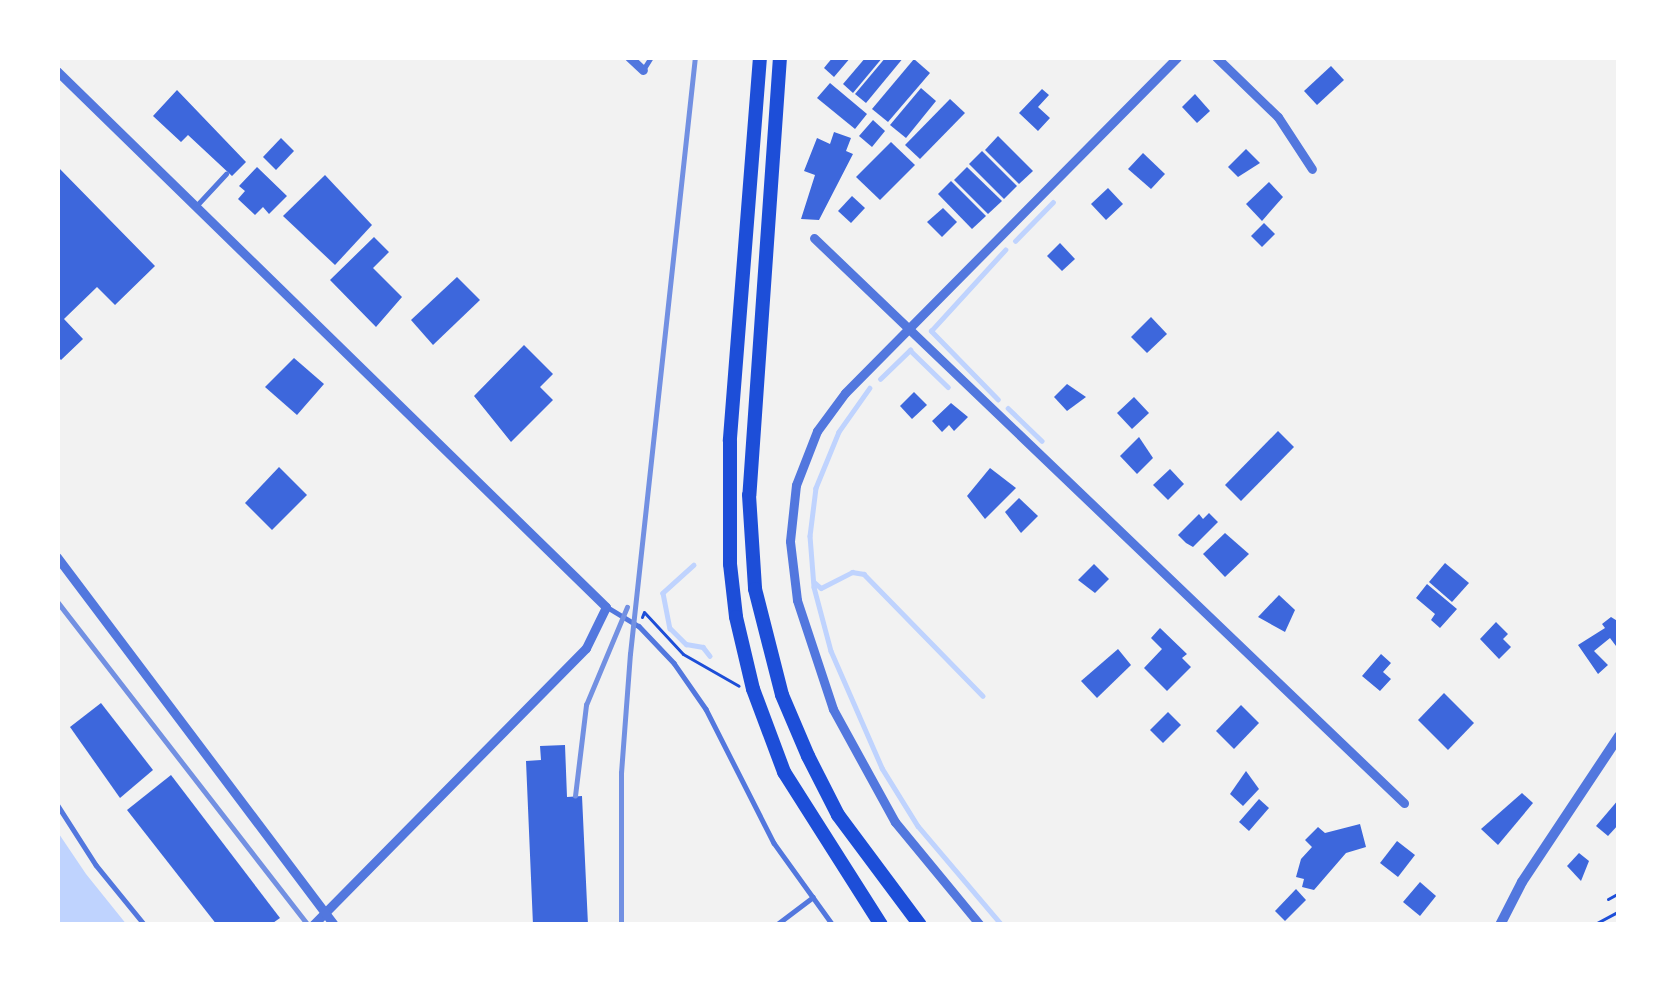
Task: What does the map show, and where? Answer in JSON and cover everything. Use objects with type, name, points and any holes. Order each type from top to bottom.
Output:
[{"type":"main road","points":[[760,57],[729,502],[736,617],[752,689],[784,772],[881,925]]},
{"type":"main road","points":[[780,57],[749,495],[755,589],[782,695],[808,756],[838,815],[920,925]]},
{"type":"street","points":[[629,57],[643,70]]},
{"type":"street","points":[[980,925],[895,822],[855,756],[820,676],[793,571],[796,485],[817,431],[910,326],[1177,57]]},
{"type":"street","points":[[1216,57],[1278,117],[1312,169]]},
{"type":"street","points":[[57,71],[606,607],[586,648],[313,925]]},
{"type":"street","points":[[814,238],[1404,803]]},
{"type":"street","points":[[57,557],[334,925]]},
{"type":"street","points":[[1500,925],[1522,882],[1619,736]]},
{"type":"lane","points":[[643,70],[651,57]]},
{"type":"lane","points":[[198,204],[226,174]]},
{"type":"lane","points":[[606,607],[639,626],[674,663],[706,709],[774,843],[833,925]]},
{"type":"lane","points":[[57,804],[96,865],[145,925]]},
{"type":"lane","points":[[776,925],[813,897]]},
{"type":"path","points":[[639,626],[644,612],[683,654],[752,689]]},
{"type":"path","points":[[1608,899],[1619,893]]},
{"type":"path","points":[[1593,925],[1619,910]]},
{"type":"water","points":[[57,824],[131,925],[57,925]]},
{"type":"pier","points":[[57,818],[137,925],[127,925],[86,874],[57,831]]},
{"type":"building","points":[[833,57],[851,57],[834,77],[824,68]]},
{"type":"building","points":[[866,57],[883,57],[853,93],[843,84]]},
{"type":"building","points":[[886,57],[904,57],[866,103],[855,94]]},
{"type":"building","points":[[914,59],[930,73],[888,122],[872,109]]},
{"type":"building","points":[[1331,66],[1344,80],[1317,105],[1304,91]]},
{"type":"building","points":[[830,83],[867,114],[855,129],[817,98]]},
{"type":"building","points":[[921,88],[936,101],[906,138],[890,125]]},
{"type":"building","points":[[1042,89],[1049,95],[1038,107],[1050,118],[1038,131],[1019,113]]},
{"type":"building","points":[[177,90],[246,162],[232,176],[188,135],[181,142],[153,116]]},
{"type":"building","points":[[1195,94],[1210,111],[1197,123],[1182,107]]},
{"type":"building","points":[[950,99],[965,113],[920,159],[905,145]]},
{"type":"building","points":[[873,120],[885,131],[872,147],[859,136]]},
{"type":"building","points":[[834,132],[851,138],[846,151],[853,154],[819,220],[801,219],[815,175],[804,171],[817,138],[830,144]]},
{"type":"building","points":[[998,136],[1033,171],[1019,184],[985,150]]},
{"type":"building","points":[[281,138],[294,151],[276,170],[263,157]]},
{"type":"building","points":[[891,142],[915,165],[880,200],[856,177]]},
{"type":"building","points":[[1246,149],[1260,163],[1238,177],[1228,167]]},
{"type":"building","points":[[982,151],[1017,186],[1004,199],[969,164]]},
{"type":"building","points":[[1143,153],[1165,174],[1151,189],[1128,169]]},
{"type":"building","points":[[57,166],[155,266],[115,305],[97,287],[64,319],[83,339],[61,360],[57,356]]},
{"type":"building","points":[[257,167],[287,196],[269,214],[263,207],[255,215],[238,199],[245,191],[239,186]]},
{"type":"building","points":[[967,167],[1002,201],[988,214],[954,180]]},
{"type":"building","points":[[325,175],[372,225],[335,265],[283,216]]},
{"type":"building","points":[[951,181],[986,216],[972,229],[938,194]]},
{"type":"building","points":[[1269,182],[1283,197],[1262,221],[1246,204]]},
{"type":"building","points":[[1108,188],[1123,204],[1106,220],[1091,204]]},
{"type":"building","points":[[852,196],[865,208],[851,223],[838,211]]},
{"type":"building","points":[[943,208],[957,222],[942,237],[927,222]]},
{"type":"building","points":[[1264,223],[1275,234],[1262,247],[1251,236]]},
{"type":"building","points":[[374,237],[389,252],[373,268],[402,297],[376,327],[330,280]]},
{"type":"building","points":[[1060,243],[1075,259],[1062,271],[1047,256]]},
{"type":"building","points":[[457,277],[480,300],[433,345],[411,320]]},
{"type":"building","points":[[1151,317],[1167,334],[1147,353],[1131,337]]},
{"type":"building","points":[[524,345],[553,374],[540,387],[553,400],[511,442],[474,396]]},
{"type":"building","points":[[294,358],[324,384],[297,415],[265,387]]},
{"type":"building","points":[[1067,384],[1086,397],[1067,411],[1054,397]]},
{"type":"building","points":[[914,392],[927,405],[912,419],[900,406]]},
{"type":"building","points":[[1134,397],[1149,413],[1132,429],[1117,413]]},
{"type":"building","points":[[951,403],[968,417],[954,431],[949,425],[942,432],[932,421]]},
{"type":"building","points":[[1278,431],[1294,447],[1241,501],[1225,485]]},
{"type":"building","points":[[1139,437],[1153,458],[1137,474],[1120,456]]},
{"type":"building","points":[[279,467],[307,495],[272,530],[245,503]]},
{"type":"building","points":[[990,468],[1016,488],[985,519],[967,496]]},
{"type":"building","points":[[1170,469],[1184,484],[1168,500],[1153,485]]},
{"type":"building","points":[[1019,498],[1038,516],[1021,533],[1005,512]]},
{"type":"building","points":[[1209,513],[1218,522],[1193,547],[1178,535],[1199,514],[1203,519]]},
{"type":"building","points":[[1225,533],[1249,554],[1225,577],[1203,554]]},
{"type":"building","points":[[1445,563],[1469,583],[1452,602],[1429,582]]},
{"type":"building","points":[[1094,564],[1109,579],[1095,593],[1078,580]]},
{"type":"building","points":[[1427,584],[1457,609],[1440,628],[1431,620],[1435,614],[1416,598]]},
{"type":"building","points":[[1279,595],[1295,610],[1285,632],[1258,617]]},
{"type":"building","points":[[1611,617],[1619,622],[1619,650],[1610,638],[1594,651],[1608,665],[1598,674],[1578,645],[1605,628],[1602,624]]},
{"type":"building","points":[[1496,622],[1508,634],[1503,639],[1511,647],[1499,659],[1480,639]]},
{"type":"building","points":[[1160,628],[1187,654],[1182,658],[1191,667],[1167,691],[1144,668],[1162,649],[1151,638]]},
{"type":"building","points":[[1118,649],[1131,665],[1097,698],[1081,681]]},
{"type":"building","points":[[1381,654],[1391,663],[1383,672],[1391,679],[1380,691],[1362,676]]},
{"type":"building","points":[[1444,693],[1474,723],[1448,750],[1418,720]]},
{"type":"building","points":[[101,703],[153,770],[120,798],[70,727]]},
{"type":"building","points":[[1241,705],[1259,723],[1234,749],[1216,731]]},
{"type":"building","points":[[1168,712],[1181,725],[1163,743],[1150,730]]},
{"type":"building","points":[[565,745],[567,797],[582,796],[588,925],[533,925],[526,761],[541,760],[540,746]]},
{"type":"building","points":[[1246,771],[1259,789],[1243,806],[1230,794]]},
{"type":"building","points":[[171,775],[280,918],[270,925],[217,925],[127,810]]},
{"type":"building","points":[[1522,793],[1533,803],[1498,845],[1481,829]]},
{"type":"building","points":[[1259,799],[1269,808],[1249,831],[1239,822]]},
{"type":"building","points":[[1619,799],[1619,824],[1608,836],[1596,826]]},
{"type":"building","points":[[1360,824],[1366,847],[1346,853],[1314,890],[1302,887],[1304,879],[1296,877],[1301,859],[1312,847],[1305,840],[1318,827],[1325,833]]},
{"type":"building","points":[[1397,841],[1415,855],[1398,877],[1380,863]]},
{"type":"building","points":[[1579,853],[1589,861],[1581,881],[1567,866]]},
{"type":"building","points":[[1420,882],[1436,896],[1420,916],[1403,902]]},
{"type":"building","points":[[1296,889],[1306,900],[1285,921],[1275,911]]},
{"type":"waterway","points":[[1015,241],[1053,202]]},
{"type":"waterway","points":[[998,400],[931,331],[1005,250]]},
{"type":"waterway","points":[[880,379],[910,350],[948,387]]},
{"type":"waterway","points":[[870,388],[839,432],[816,488],[810,536],[814,587],[831,651],[882,768],[918,826],[1002,925]]},
{"type":"waterway","points":[[1008,408],[1042,441]]},
{"type":"waterway","points":[[694,565],[663,593],[670,628],[686,644],[703,647],[710,656]]},
{"type":"waterway","points":[[814,582],[821,588],[852,572],[864,574],[983,696]]},
{"type":"railway","points":[[621,925],[621,773],[630,654],[695,57]]},
{"type":"railway","points":[[57,601],[308,925]]},
{"type":"railway","points":[[575,796],[586,705],[627,607]]}]
